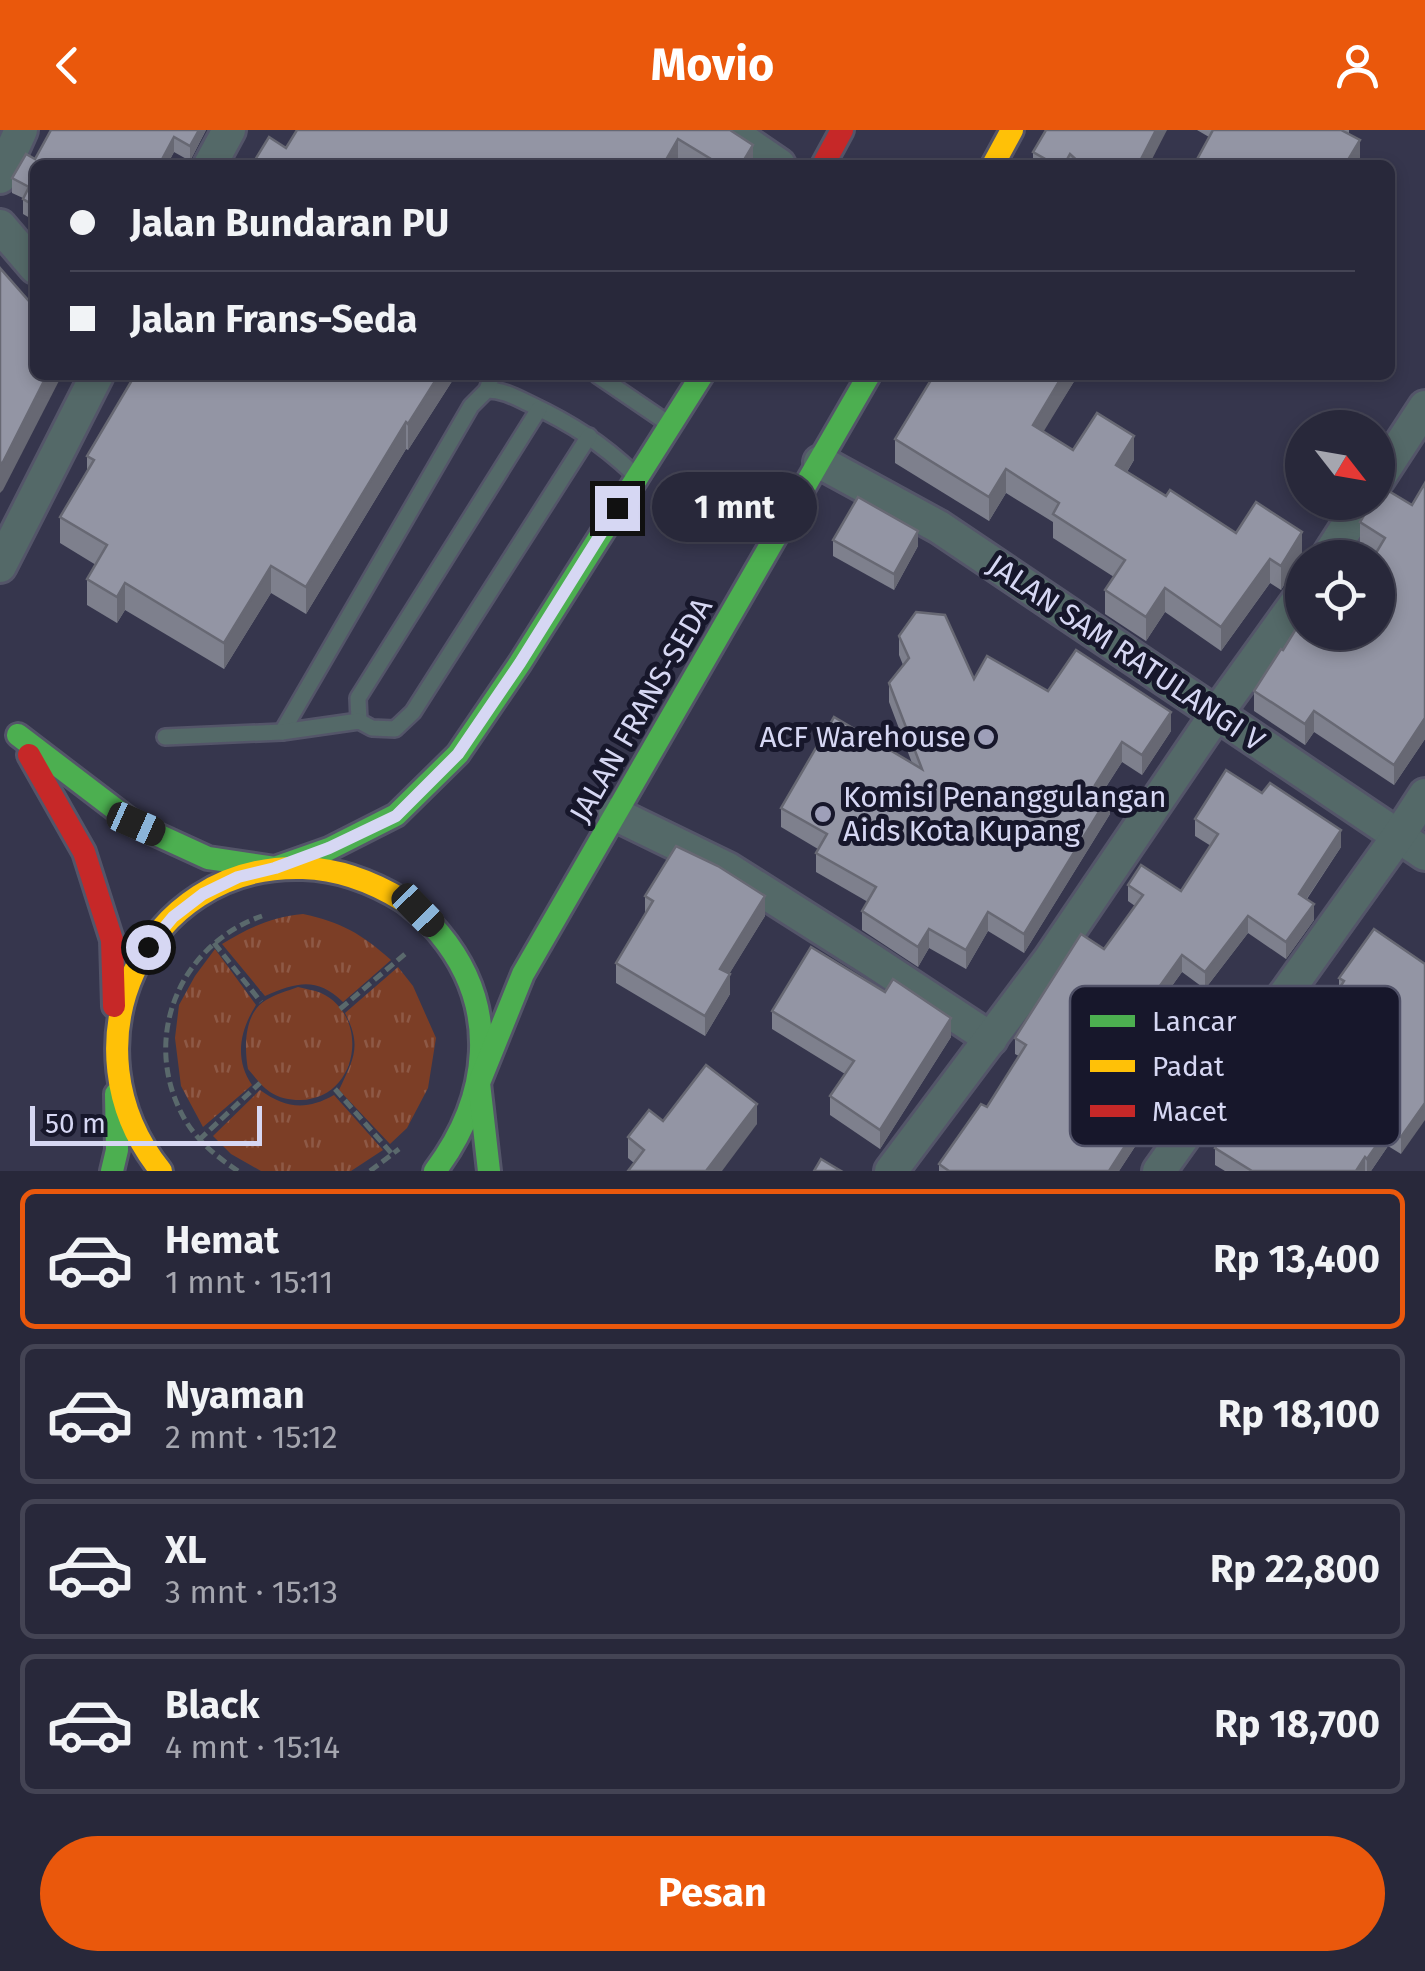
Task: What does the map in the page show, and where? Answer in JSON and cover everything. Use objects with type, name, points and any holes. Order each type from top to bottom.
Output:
[{"type":"main road","points":[[826,160],[842,130]]},
{"type":"main road","points":[[996,160],[1012,130]]},
{"type":"main road","points":[[161,1171],[133,1130],[121,1094],[116,1056],[118,1018],[129,980],[148,947],[173,917],[220,885],[329,848],[396,816],[458,754],[699,380]]},
{"type":"main road","name":"JALAN FRANS-SEDA","points":[[479,1083],[523,974],[866,380]]},
{"type":"main road","points":[[0,714],[18,735],[84,852],[112,940],[117,1150],[112,1171]]},
{"type":"main road","points":[[18,735],[136,824],[208,858],[275,868],[313,866],[351,874],[386,888],[418,910],[444,938],[464,970],[477,1006],[482,1044],[479,1083],[490,1171]]},
{"type":"main road","points":[[435,1171],[450,1154],[468,1120],[479,1083]]},
{"type":"street","points":[[0,177],[21,130]]},
{"type":"street","points":[[213,160],[229,130]]},
{"type":"street","points":[[728,130],[772,160]]},
{"type":"street","points":[[0,226],[30,262]]},
{"type":"street","points":[[0,566],[95,380]]},
{"type":"street","points":[[1395,454],[1425,407]]},
{"type":"street","name":"JALAN SAM RATULANGI V","points":[[820,462],[939,528],[1412,845]]},
{"type":"street","points":[[892,1171],[1061,942],[1285,618]]},
{"type":"street","points":[[1303,986],[1412,845],[1425,795]]},
{"type":"street","points":[[615,814],[728,869],[991,1039]]},
{"type":"street","points":[[1159,1171],[1178,1146]]},
{"type":"lane","points":[[604,380],[670,424]]},
{"type":"lane","points":[[282,732],[471,406],[489,383],[589,436],[636,477]]},
{"type":"lane","points":[[359,721],[358,698],[539,408]]},
{"type":"lane","points":[[165,737],[282,732],[359,721],[372,728],[396,729],[413,712],[589,436]]},
{"type":"path","points":[[238,1171],[200,1140],[174,1098],[168,1075],[168,1026],[173,1002],[197,960],[214,942],[244,922],[278,911]]},
{"type":"path","points":[[214,942],[261,1002]]},
{"type":"path","points":[[340,1008],[407,952],[416,965]]},
{"type":"path","points":[[200,1140],[260,1083]]},
{"type":"path","points":[[335,1089],[394,1155]]},
{"type":"path","points":[[370,1171],[403,1144]]},
{"type":"green space","points":[[303,914],[350,930],[391,960],[343,1002],[324,988],[306,984],[265,996],[222,944],[261,924]]},
{"type":"green space","points":[[215,949],[256,1005],[241,1045],[243,1065],[252,1085],[203,1127],[181,1086],[175,1038],[179,1005]]},
{"type":"green space","points":[[398,967],[413,986],[436,1038],[428,1088],[407,1128],[390,1144],[339,1090],[355,1043],[345,1013]]},
{"type":"green space","points":[[298,987],[321,993],[337,1004],[352,1037],[346,1072],[335,1086],[320,1096],[300,1100],[281,1097],[264,1087],[248,1069],[246,1051],[253,1013],[266,1000]]},
{"type":"green space","points":[[260,1090],[278,1101],[296,1105],[314,1104],[334,1095],[383,1150],[351,1171],[261,1171],[231,1154],[213,1136]]},
{"type":"building","points":[[51,130],[199,130],[190,146],[174,137],[162,160],[30,160],[30,203],[23,199],[29,187],[12,178],[26,154],[35,159]]},
{"type":"building","points":[[297,130],[730,130],[753,145],[744,160],[713,160],[678,139],[666,160],[255,160],[269,137],[286,148]]},
{"type":"building","points":[[1046,130],[1156,130],[1141,160],[1077,160],[1070,154],[1067,160],[1047,160],[1033,152]]},
{"type":"building","points":[[1213,130],[1341,130],[1360,140],[1348,160],[1197,160]]},
{"type":"building","points":[[0,268],[30,302],[30,380],[44,380],[0,464]]},
{"type":"building","points":[[132,380],[436,380],[306,587],[271,566],[224,643],[125,583],[117,597],[87,579],[107,545],[60,517],[94,460],[87,456]]},
{"type":"building","points":[[931,380],[1060,380],[1033,425],[1073,450],[1097,413],[1134,436],[1116,465],[1166,496],[1170,490],[1236,533],[1256,502],[1302,532],[1297,540],[1285,540],[1281,566],[1270,559],[1221,627],[1165,588],[1146,617],[1105,590],[1125,560],[1053,514],[1059,503],[1006,469],[989,497],[895,439]]},
{"type":"building","points":[[1425,483],[1425,718],[1394,765],[1314,711],[1305,724],[1254,691],[1285,647],[1285,650],[1395,650],[1395,540],[1384,540],[1360,522],[1395,520],[1395,495],[1412,505]]},
{"type":"building","points":[[858,497],[918,531],[894,574],[833,540]]},
{"type":"building","points":[[916,612],[945,615],[974,679],[987,656],[1048,691],[1076,650],[1171,712],[1142,755],[1122,742],[1095,785],[1110,794],[1024,934],[988,912],[966,950],[929,929],[918,947],[862,911],[876,887],[816,853],[827,834],[781,808],[834,717],[922,769],[889,683],[909,658],[899,636]]},
{"type":"building","points":[[1226,770],[1262,793],[1270,783],[1341,830],[1299,894],[1314,904],[1286,942],[1248,916],[1205,972],[1182,955],[1160,986],[1070,986],[1070,1146],[1125,1146],[1109,1171],[949,1171],[939,1164],[981,1104],[987,1107],[1026,1045],[1015,1038],[1081,934],[1104,949],[1143,895],[1128,885],[1141,865],[1181,891],[1218,834],[1195,819]]},
{"type":"building","points":[[676,846],[718,866],[765,896],[720,969],[730,974],[705,1016],[616,963],[653,901],[645,896]]},
{"type":"building","points":[[1374,929],[1425,964],[1425,1103],[1401,1137],[1400,986],[1341,986],[1344,981],[1339,978]]},
{"type":"building","points":[[811,947],[885,992],[893,979],[951,1018],[880,1130],[830,1096],[854,1061],[772,1011]]},
{"type":"building","points":[[706,1065],[757,1104],[706,1171],[628,1171],[644,1150],[628,1137],[649,1110],[663,1121]]},
{"type":"building","points":[[1376,1146],[1356,1171],[1252,1171],[1215,1148]]},
{"type":"building","points":[[821,1159],[841,1171],[814,1171]]},
{"type":"traffic: fast","points":[[18,735],[136,825],[208,858],[275,868],[329,849],[396,815],[458,754],[699,380]]},
{"type":"traffic: fast","points":[[489,1171],[479,1083],[523,974],[866,380]]},
{"type":"traffic: fast","points":[[404,901],[435,929],[459,961],[472,991],[479,1022],[477,1083],[454,1143],[435,1171]]},
{"type":"traffic: fast","points":[[112,1171],[117,1150],[116,1094]]},
{"type":"traffic: slow","points":[[996,160],[1012,130]]},
{"type":"traffic: slow","points":[[161,1171],[132,1122],[118,1071],[120,1020],[134,971],[161,929],[199,896],[247,875],[303,868],[368,882],[404,901]]},
{"type":"traffic: jam","points":[[826,160],[842,130]]},
{"type":"traffic: jam","points":[[29,755],[84,852],[112,940],[114,1006]]},
{"type":"place","name":"ACF Warehouse","points":[[986,737]]},
{"type":"place","name":"Komisi Penanggulangan Aids Kota Kupang","points":[[823,814]]},
{"type":"route","points":[[148,947],[173,917],[203,894],[238,877],[329,848],[396,816],[458,754],[617,508]]}]
